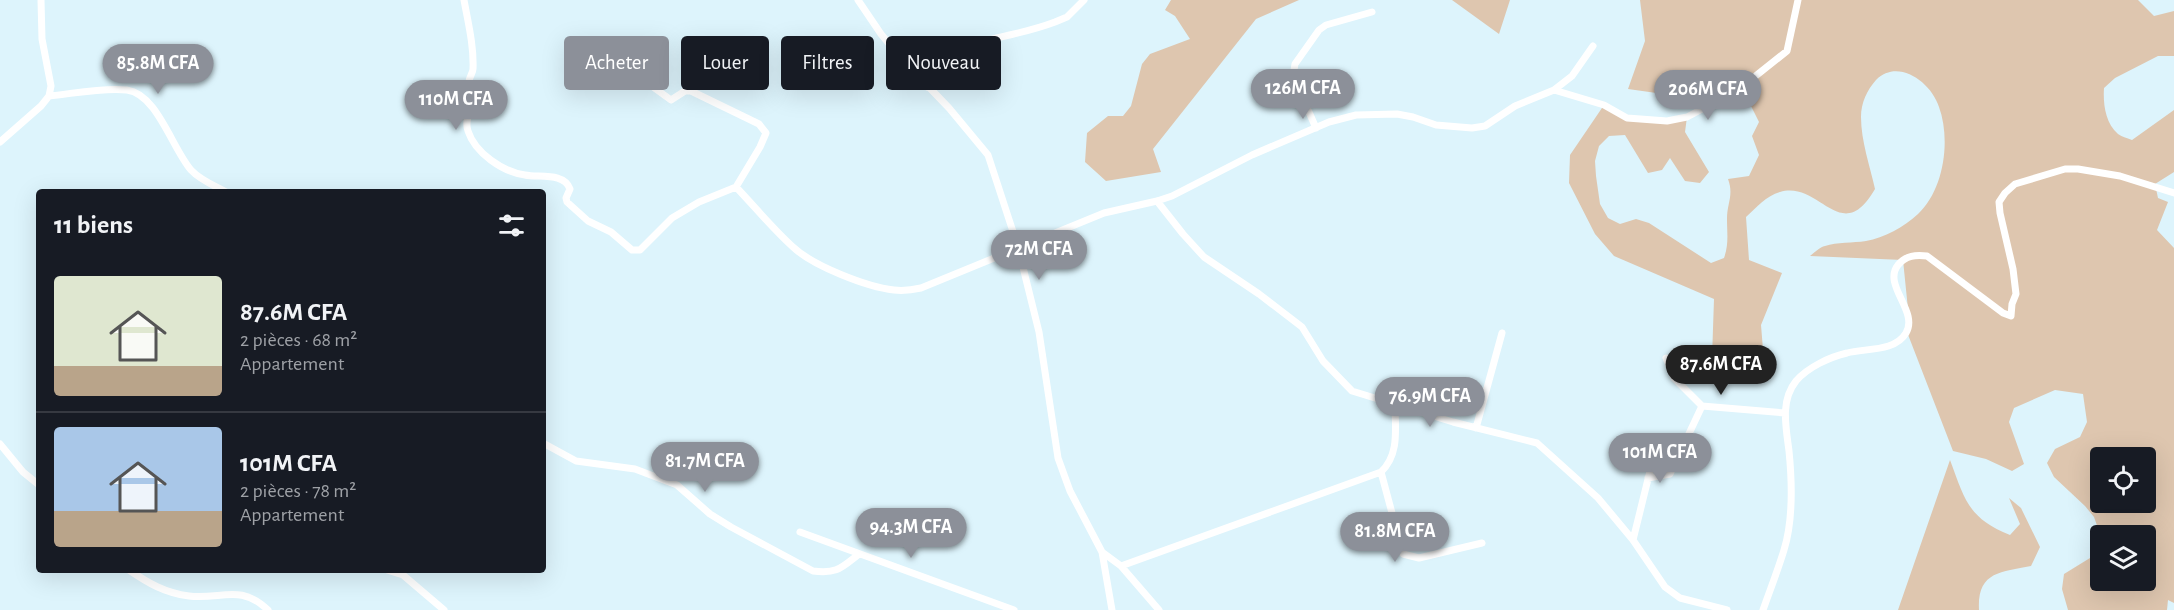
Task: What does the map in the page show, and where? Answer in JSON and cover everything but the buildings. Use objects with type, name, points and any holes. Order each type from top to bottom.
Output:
[{"type":"street","points":[[0,142],[41,106],[49,96],[51,86],[42,39],[41,0]]},
{"type":"street","points":[[464,0],[473,70],[469,82],[472,98],[467,122],[468,132],[480,149],[506,169],[525,175],[551,176],[567,183],[570,189],[566,198],[567,202],[588,221],[611,232],[636,251],[640,250],[672,218],[699,202],[736,186],[760,147],[765,133],[759,124],[698,93],[685,91],[671,100],[657,90]]},
{"type":"street","points":[[858,0],[886,40]]},
{"type":"street","points":[[1000,36],[1067,17],[1084,0]]},
{"type":"street","points":[[1554,90],[1604,105],[1627,118],[1667,121],[1687,117],[1738,90],[1787,51],[1798,0]]},
{"type":"street","points":[[1316,128],[1293,76],[1295,64],[1319,30],[1326,25],[1372,12]]},
{"type":"street","points":[[736,186],[794,248],[822,266],[878,288],[896,290],[921,288],[1104,213],[1157,201],[1196,185],[1252,155],[1329,122],[1356,115],[1397,114],[1436,125],[1479,128],[1515,106],[1554,90],[1572,76],[1593,46]]},
{"type":"street","points":[[49,96],[117,89],[129,90],[143,96],[155,111],[180,156],[193,172],[221,189]]},
{"type":"street","points":[[930,90],[949,108],[988,155],[1018,247],[1039,332],[1061,468],[1070,491],[1102,552],[1112,610]]},
{"type":"street","points":[[1763,610],[1785,548],[1789,522],[1791,476],[1785,404],[1797,380],[1811,367],[1847,353],[1886,346],[1899,341],[1907,332],[1909,319],[1894,278],[1895,269],[1901,261],[1912,255],[1927,256],[2003,313],[2011,316],[2016,294],[1999,202],[2015,184],[2065,169],[2120,176],[2174,193]]},
{"type":"street","points":[[1157,201],[1204,257],[1259,294],[1302,327],[1323,361],[1345,386],[1358,394],[1537,443],[1598,498],[1633,540],[1659,579],[1672,593],[1680,598],[1727,610]]},
{"type":"street","points":[[1476,428],[1502,333]]},
{"type":"street","points":[[1666,358],[1678,384],[1702,406],[1785,413]]},
{"type":"street","points":[[1121,566],[1381,472],[1389,464],[1395,450],[1395,404]]},
{"type":"street","points":[[1648,478],[1670,474],[1702,406]]},
{"type":"street","points":[[1629,440],[1648,464],[1648,478],[1633,540]]},
{"type":"street","points":[[0,444],[23,472],[36,483]]},
{"type":"street","points":[[546,445],[576,461],[635,469],[677,485],[710,514],[813,571],[828,573],[838,570],[859,554]]},
{"type":"street","points":[[1381,472],[1403,554],[1419,558],[1482,543]]},
{"type":"street","points":[[800,532],[1014,610]]},
{"type":"street","points":[[1102,552],[1121,566],[1159,610]]},
{"type":"street","points":[[134,573],[155,587],[190,596],[233,593],[247,595],[259,601],[268,610]]},
{"type":"street","points":[[397,573],[403,575],[444,610]]},
{"type":"shaded area","points":[[1171,0],[1299,0],[1256,19],[1153,149],[1161,172],[1106,181],[1085,162],[1087,133],[1108,116],[1123,116],[1131,106],[1142,64],[1150,54],[1190,39],[1175,16],[1165,10]]},
{"type":"shaded area","points":[[1452,0],[1510,0],[1499,34]]},
{"type":"shaded area","points":[[1640,0],[2138,0],[2154,16],[2174,11],[2174,56],[2158,56],[2115,78],[2104,88],[2104,94],[2110,124],[2118,134],[2132,140],[2174,110],[2174,172],[2155,184],[2158,198],[2168,202],[2157,230],[2174,248],[2174,603],[2168,600],[2167,610],[2068,610],[2062,589],[2064,574],[2090,558],[2090,591],[2156,591],[2156,525],[2097,525],[2091,513],[2156,513],[2156,447],[2090,447],[2090,512],[2054,477],[2047,463],[2055,449],[2080,437],[2087,422],[2083,394],[2055,390],[2014,408],[2009,422],[2024,464],[2012,471],[1986,459],[1953,451],[1907,332],[1909,319],[1903,260],[1810,256],[1825,246],[1873,240],[1887,235],[1912,219],[1927,204],[1939,178],[1944,149],[1943,120],[1929,89],[1913,76],[1894,71],[1876,80],[1867,92],[1862,107],[1861,126],[1875,189],[1863,206],[1851,213],[1841,213],[1807,195],[1794,191],[1780,192],[1766,199],[1746,217],[1749,260],[1782,273],[1761,325],[1765,374],[1737,374],[1712,358],[1714,299],[1614,256],[1595,234],[1569,183],[1570,155],[1604,105],[1627,118],[1646,120],[1687,117],[1685,132],[1709,172],[1700,183],[1685,181],[1670,158],[1662,170],[1648,173],[1625,135],[1609,136],[1599,146],[1595,161],[1600,204],[1608,218],[1620,224],[1636,219],[1649,223],[1711,263],[1724,258],[1726,253],[1730,194],[1728,179],[1749,176],[1759,155],[1752,136],[1759,122],[1746,96],[1711,106],[1685,97],[1628,89],[1645,41]]},
{"type":"shaded area","points":[[1950,460],[1970,506],[1985,522],[2010,535],[2020,524],[2009,498],[2021,508],[2040,547],[2031,566],[2000,573],[1986,581],[1979,597],[1979,610],[1898,610]]}]
